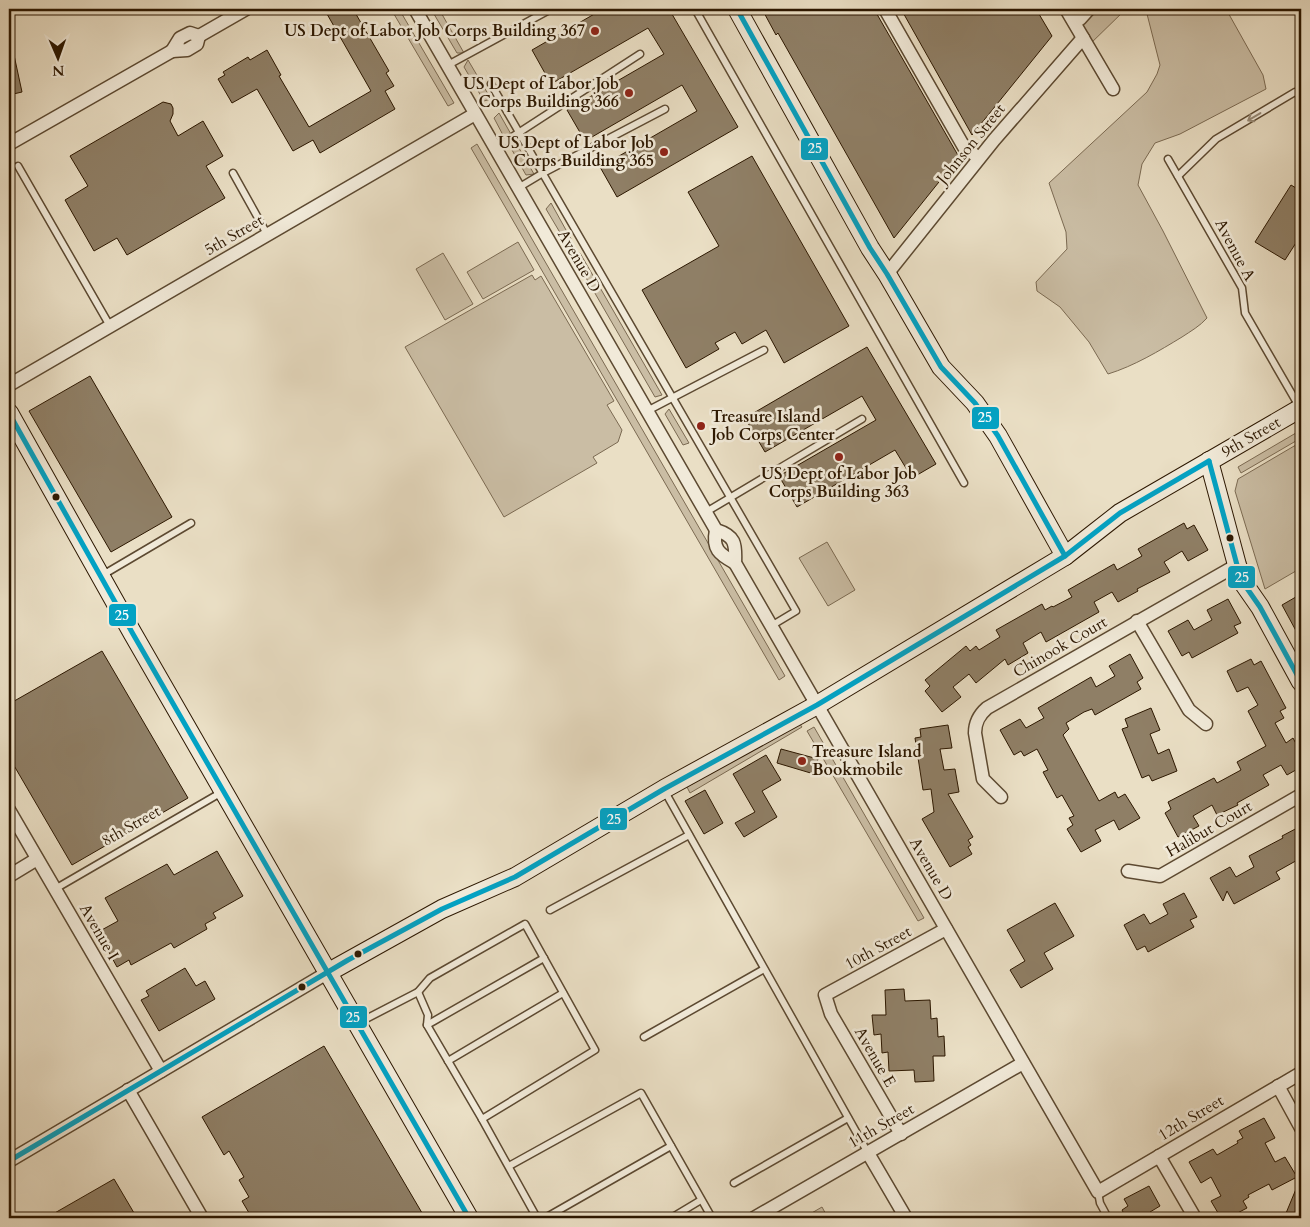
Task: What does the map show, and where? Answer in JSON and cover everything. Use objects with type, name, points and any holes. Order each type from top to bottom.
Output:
[{"type":"street","points":[[9,144],[172,50],[186,50],[196,44],[199,36],[246,9]]},
{"type":"street","name":"Avenue D","points":[[415,9],[706,512],[716,530],[714,540],[720,555],[735,562],[1098,1192]]},
{"type":"street","points":[[737,9],[865,240],[941,366],[976,403],[998,436],[1065,556]]},
{"type":"street","points":[[885,9],[964,147],[979,158]]},
{"type":"street","points":[[1066,9],[1113,89]]},
{"type":"street","points":[[1080,19],[1089,9]]},
{"type":"street","name":"Johnson Street","points":[[887,274],[979,158],[1083,38]]},
{"type":"street","name":"5th Street","points":[[9,385],[476,114]]},
{"type":"street","name":"9th Street","points":[[9,1161],[327,973],[442,909],[515,877],[664,789],[817,704],[1065,556],[1120,513],[1301,408]]},
{"type":"street","points":[[9,413],[100,577],[468,1218]]},
{"type":"street","points":[[1209,461],[1237,565],[1244,584],[1260,607],[1301,679]]},
{"type":"street","name":"Chinook Court","points":[[1001,797],[983,779],[975,733],[977,720],[982,712],[1136,621],[1237,565]]},
{"type":"street","points":[[1136,621],[1189,710],[1206,724]]},
{"type":"street","name":"Halibut Court","points":[[1128,871],[1160,876],[1301,795]]},
{"type":"street","name":"Avenue I","points":[[9,810],[160,1071]]},
{"type":"street","points":[[9,876],[38,859]]},
{"type":"street","name":"10th Street","points":[[825,995],[946,929]]},
{"type":"street","name":"Avenue E","points":[[825,995],[831,1014],[900,1134]]},
{"type":"street","name":"11th Street","points":[[754,1218],[1023,1063]]},
{"type":"street","name":"12th Street","points":[[1098,1192],[1301,1073]]},
{"type":"street","points":[[1278,1086],[1301,1128]]},
{"type":"street","points":[[128,1090],[202,1218]]},
{"type":"street","points":[[868,1153],[906,1218]]},
{"type":"street","points":[[1159,1156],[1195,1218]]},
{"type":"lane","points":[[448,65],[551,9]]},
{"type":"lane","points":[[695,9],[964,484]]},
{"type":"lane","points":[[495,148],[640,54]]},
{"type":"lane","points":[[491,84],[796,611],[771,626]]},
{"type":"lane","points":[[1178,176],[1216,139],[1295,92]]},
{"type":"lane","points":[[518,188],[543,173],[665,110]]},
{"type":"lane","name":"Avenue A","points":[[1168,159],[1242,288],[1245,313],[1301,408]]},
{"type":"lane","points":[[18,166],[110,326]]},
{"type":"lane","points":[[233,173],[267,234]]},
{"type":"lane","points":[[647,411],[764,350]]},
{"type":"lane","points":[[706,512],[862,418]]},
{"type":"lane","points":[[100,577],[191,523]]},
{"type":"lane","points":[[664,789],[868,1153]]},
{"type":"lane","name":"8th Street","points":[[55,889],[223,792]]},
{"type":"lane","points":[[550,910],[690,835]]},
{"type":"lane","points":[[357,1024],[418,992],[430,978],[525,924],[595,1050],[482,1119]]},
{"type":"lane","points":[[427,1025],[544,958]]},
{"type":"lane","points":[[644,1037],[764,969]]},
{"type":"lane","points":[[418,992],[428,1015],[427,1025],[538,1218]]},
{"type":"lane","points":[[448,1061],[563,993]]},
{"type":"lane","points":[[509,1166],[641,1093],[712,1218]]},
{"type":"lane","points":[[734,1183],[848,1118]]},
{"type":"lane","points":[[545,1218],[671,1146]]},
{"type":"lane","points":[[1098,1192],[1100,1203],[1108,1218]]},
{"type":"lane","points":[[671,1218],[702,1200]]},
{"type":"shaded area","points":[[391,9],[399,9],[454,103],[448,106]]},
{"type":"shaded area","points":[[431,9],[439,9],[464,53],[457,53]]},
{"type":"shaded area","points":[[1066,9],[1126,9],[1087,47]]},
{"type":"shaded area","points":[[1148,9],[1226,9],[1263,75],[1266,89],[1180,134],[1155,143],[1142,164],[1138,185],[1207,318],[1182,337],[1155,353],[1108,374],[1089,342],[1060,307],[1037,291],[1036,282],[1067,249],[1066,232],[1049,183],[1147,92],[1157,74],[1160,65],[1147,14]]},
{"type":"shaded area","points":[[468,60],[491,99],[484,101],[464,67]]},
{"type":"shaded area","points":[[499,113],[512,136],[504,137],[494,118]]},
{"type":"shaded area","points":[[516,143],[534,174],[526,175],[512,150]]},
{"type":"shaded area","points":[[477,144],[785,676],[779,680],[471,148]]},
{"type":"shaded area","points":[[551,203],[571,239],[565,241],[546,209]]},
{"type":"shaded area","points":[[518,242],[534,270],[483,299],[467,272]]},
{"type":"shaded area","points":[[443,253],[473,304],[445,320],[416,269]]},
{"type":"shaded area","points":[[580,253],[662,395],[655,397],[574,257]]},
{"type":"shaded area","points":[[532,275],[535,280],[541,276],[614,401],[607,405],[622,430],[618,442],[593,457],[597,463],[504,517],[405,347]]},
{"type":"shaded area","points":[[669,409],[689,443],[683,445],[665,414]]},
{"type":"shaded area","points":[[1301,430],[1301,438],[1241,473],[1238,467]]},
{"type":"shaded area","points":[[1301,442],[1301,568],[1265,589],[1235,491],[1238,479]]},
{"type":"shaded area","points":[[827,542],[855,590],[828,606],[799,558]]},
{"type":"shaded area","points":[[799,723],[802,727],[690,793],[687,787]]},
{"type":"shaded area","points":[[814,727],[924,918],[918,921],[807,731]]},
{"type":"shaded area","points":[[822,1207],[828,1218],[803,1218]]},
{"type":"pier","points":[[1281,9],[1301,9],[1301,41],[1299,39]]},
{"type":"building","points":[[326,9],[353,9],[389,71],[386,73],[394,86],[385,91],[395,109],[320,153],[313,140],[293,151],[257,89],[232,103],[218,79],[225,75],[223,72],[248,57],[250,60],[267,50],[281,75],[279,76],[309,127],[371,91],[327,14]]},
{"type":"building","points":[[603,9],[669,9],[738,127],[617,197],[600,167],[697,111],[682,85],[585,141],[567,110],[664,54],[648,28],[551,84],[532,50]]},
{"type":"building","points":[[762,9],[874,9],[959,157],[894,238],[778,33],[776,35]]},
{"type":"building","points":[[901,9],[1036,9],[1052,36],[972,135]]},
{"type":"building","points":[[14,55],[22,92],[9,95],[9,56]]},
{"type":"building","points":[[163,102],[171,104],[173,108],[170,121],[178,136],[203,121],[223,156],[206,166],[225,198],[127,255],[117,238],[94,251],[65,200],[88,186],[70,156]]},
{"type":"building","points":[[752,156],[849,326],[784,363],[766,330],[742,344],[735,332],[715,343],[719,349],[686,368],[642,290],[719,246],[688,192]]},
{"type":"building","points":[[1291,185],[1301,191],[1301,235],[1285,260],[1255,242]]},
{"type":"building","points":[[867,347],[936,464],[912,478],[895,450],[797,507],[779,476],[876,420],[862,396],[765,452],[745,418]]},
{"type":"building","points":[[90,376],[172,517],[111,552],[29,411]]},
{"type":"building","points":[[1184,523],[1187,529],[1194,525],[1208,550],[1188,561],[1182,551],[1164,562],[1170,572],[1137,589],[1138,591],[1118,602],[1112,592],[1094,602],[1099,612],[1046,642],[1041,632],[1023,643],[1028,653],[1008,665],[1005,659],[976,683],[969,674],[953,687],[961,697],[942,712],[925,691],[930,686],[925,680],[966,646],[970,651],[976,646],[979,650],[1000,637],[996,630],[1042,604],[1045,610],[1072,597],[1068,590],[1114,564],[1117,570],[1142,556],[1138,549]]},
{"type":"building","points":[[1301,594],[1301,640],[1282,605]]},
{"type":"building","points":[[1228,599],[1241,623],[1234,626],[1238,633],[1192,658],[1189,652],[1182,656],[1168,631],[1188,620],[1194,630],[1212,620],[1207,610]]},
{"type":"building","points":[[102,651],[188,798],[72,865],[9,757],[9,704]]},
{"type":"building","points":[[1130,654],[1143,678],[1137,682],[1141,689],[1095,715],[1092,709],[1084,712],[1066,723],[1069,729],[1063,735],[1099,801],[1115,792],[1118,798],[1125,794],[1140,818],[1119,830],[1114,820],[1095,830],[1101,841],[1081,852],[1067,829],[1073,825],[1069,818],[1074,816],[1062,795],[1057,798],[1043,772],[1048,770],[1037,749],[1024,756],[1021,751],[1014,755],[1000,730],[1020,719],[1026,728],[1044,718],[1038,708],[1091,677],[1096,687],[1115,676],[1109,666]]},
{"type":"building","points":[[1251,659],[1254,665],[1261,661],[1286,708],[1280,711],[1284,718],[1275,723],[1286,743],[1293,738],[1301,753],[1301,767],[1287,775],[1281,765],[1263,775],[1269,785],[1237,803],[1238,805],[1217,815],[1212,805],[1193,816],[1199,826],[1178,837],[1165,813],[1171,809],[1168,802],[1214,778],[1217,783],[1241,770],[1237,762],[1266,746],[1248,711],[1258,705],[1248,687],[1237,692],[1227,671]]},
{"type":"building","points":[[1151,708],[1160,730],[1150,734],[1158,754],[1169,749],[1177,771],[1152,781],[1149,775],[1142,778],[1122,729],[1128,727],[1125,719]]},
{"type":"building","points":[[948,725],[952,748],[940,749],[944,770],[955,769],[959,792],[948,794],[973,837],[968,840],[971,845],[968,847],[972,854],[950,867],[922,819],[934,812],[931,789],[923,790],[915,738],[921,737],[920,729]]},
{"type":"building","points":[[781,749],[818,759],[814,774],[777,763]]},
{"type":"building","points":[[766,755],[781,780],[762,791],[777,817],[744,837],[735,823],[755,812],[733,774]]},
{"type":"building","points":[[705,790],[723,823],[704,834],[685,801]]},
{"type":"building","points":[[1301,826],[1301,858],[1276,872],[1280,879],[1234,904],[1227,891],[1223,901],[1210,878],[1230,867],[1236,877],[1254,867],[1249,856]]},
{"type":"building","points":[[217,851],[243,896],[213,913],[216,918],[205,924],[207,929],[174,948],[171,943],[131,965],[129,960],[117,967],[98,932],[118,921],[105,898],[167,864],[174,875]]},
{"type":"building","points":[[1184,893],[1197,917],[1190,920],[1194,927],[1148,952],[1145,946],[1137,950],[1124,925],[1144,914],[1150,924],[1168,914],[1163,904]]},
{"type":"building","points":[[1055,903],[1074,936],[1044,953],[1053,969],[1021,988],[1010,970],[1025,961],[1007,930]]},
{"type":"building","points":[[185,968],[196,986],[205,981],[215,999],[159,1031],[141,1000],[149,996],[146,991]]},
{"type":"building","points":[[904,989],[905,1001],[930,1000],[931,1019],[937,1018],[938,1037],[944,1036],[945,1056],[933,1056],[934,1081],[915,1082],[914,1070],[889,1071],[888,1052],[882,1053],[881,1034],[874,1035],[872,1015],[886,1015],[885,990]]},
{"type":"building","points":[[324,1046],[425,1218],[252,1218],[242,1201],[249,1197],[239,1180],[244,1177],[229,1151],[224,1155],[202,1117]]},
{"type":"building","points":[[1264,1118],[1275,1138],[1265,1143],[1275,1162],[1285,1157],[1297,1177],[1272,1190],[1269,1184],[1248,1195],[1249,1197],[1243,1201],[1247,1208],[1228,1218],[1221,1218],[1211,1201],[1221,1196],[1211,1177],[1201,1183],[1189,1162],[1213,1149],[1217,1155],[1238,1143],[1237,1141],[1243,1138],[1239,1131]]},
{"type":"building","points":[[1301,1177],[1301,1218],[1284,1218]]},
{"type":"building","points":[[114,1179],[137,1218],[46,1218]]},
{"type":"building","points":[[1149,1186],[1160,1206],[1150,1212],[1153,1218],[1126,1218],[1122,1210],[1128,1206],[1124,1199]]},
{"type":"transit line","name":"25","points":[[737,9],[870,248],[941,367],[975,403],[998,436],[1065,556]]},
{"type":"transit line","name":"25","points":[[9,413],[133,634],[469,1218]]},
{"type":"transit line","name":"25","points":[[1209,461],[1237,565],[1244,584],[1260,607],[1301,682]]},
{"type":"transit line","name":"25","points":[[9,1161],[348,960],[442,909],[515,877],[664,789],[817,705],[1065,556],[1120,513],[1209,461]]},
{"type":"place","name":"US Dept of Labor Job Corps Building 367","points":[[595,31]]},
{"type":"place","name":"US Dept of Labor Job Corps Building 366","points":[[629,93]]},
{"type":"place","name":"US Dept of Labor Job Corps Building 365","points":[[664,152]]},
{"type":"place","name":"Treasure Island Job Corps Center","points":[[701,426]]},
{"type":"place","name":"US Dept of Labor Job Corps Building 363","points":[[839,457]]},
{"type":"place","name":"Treasure Island Bookmobile","points":[[802,761]]}]
